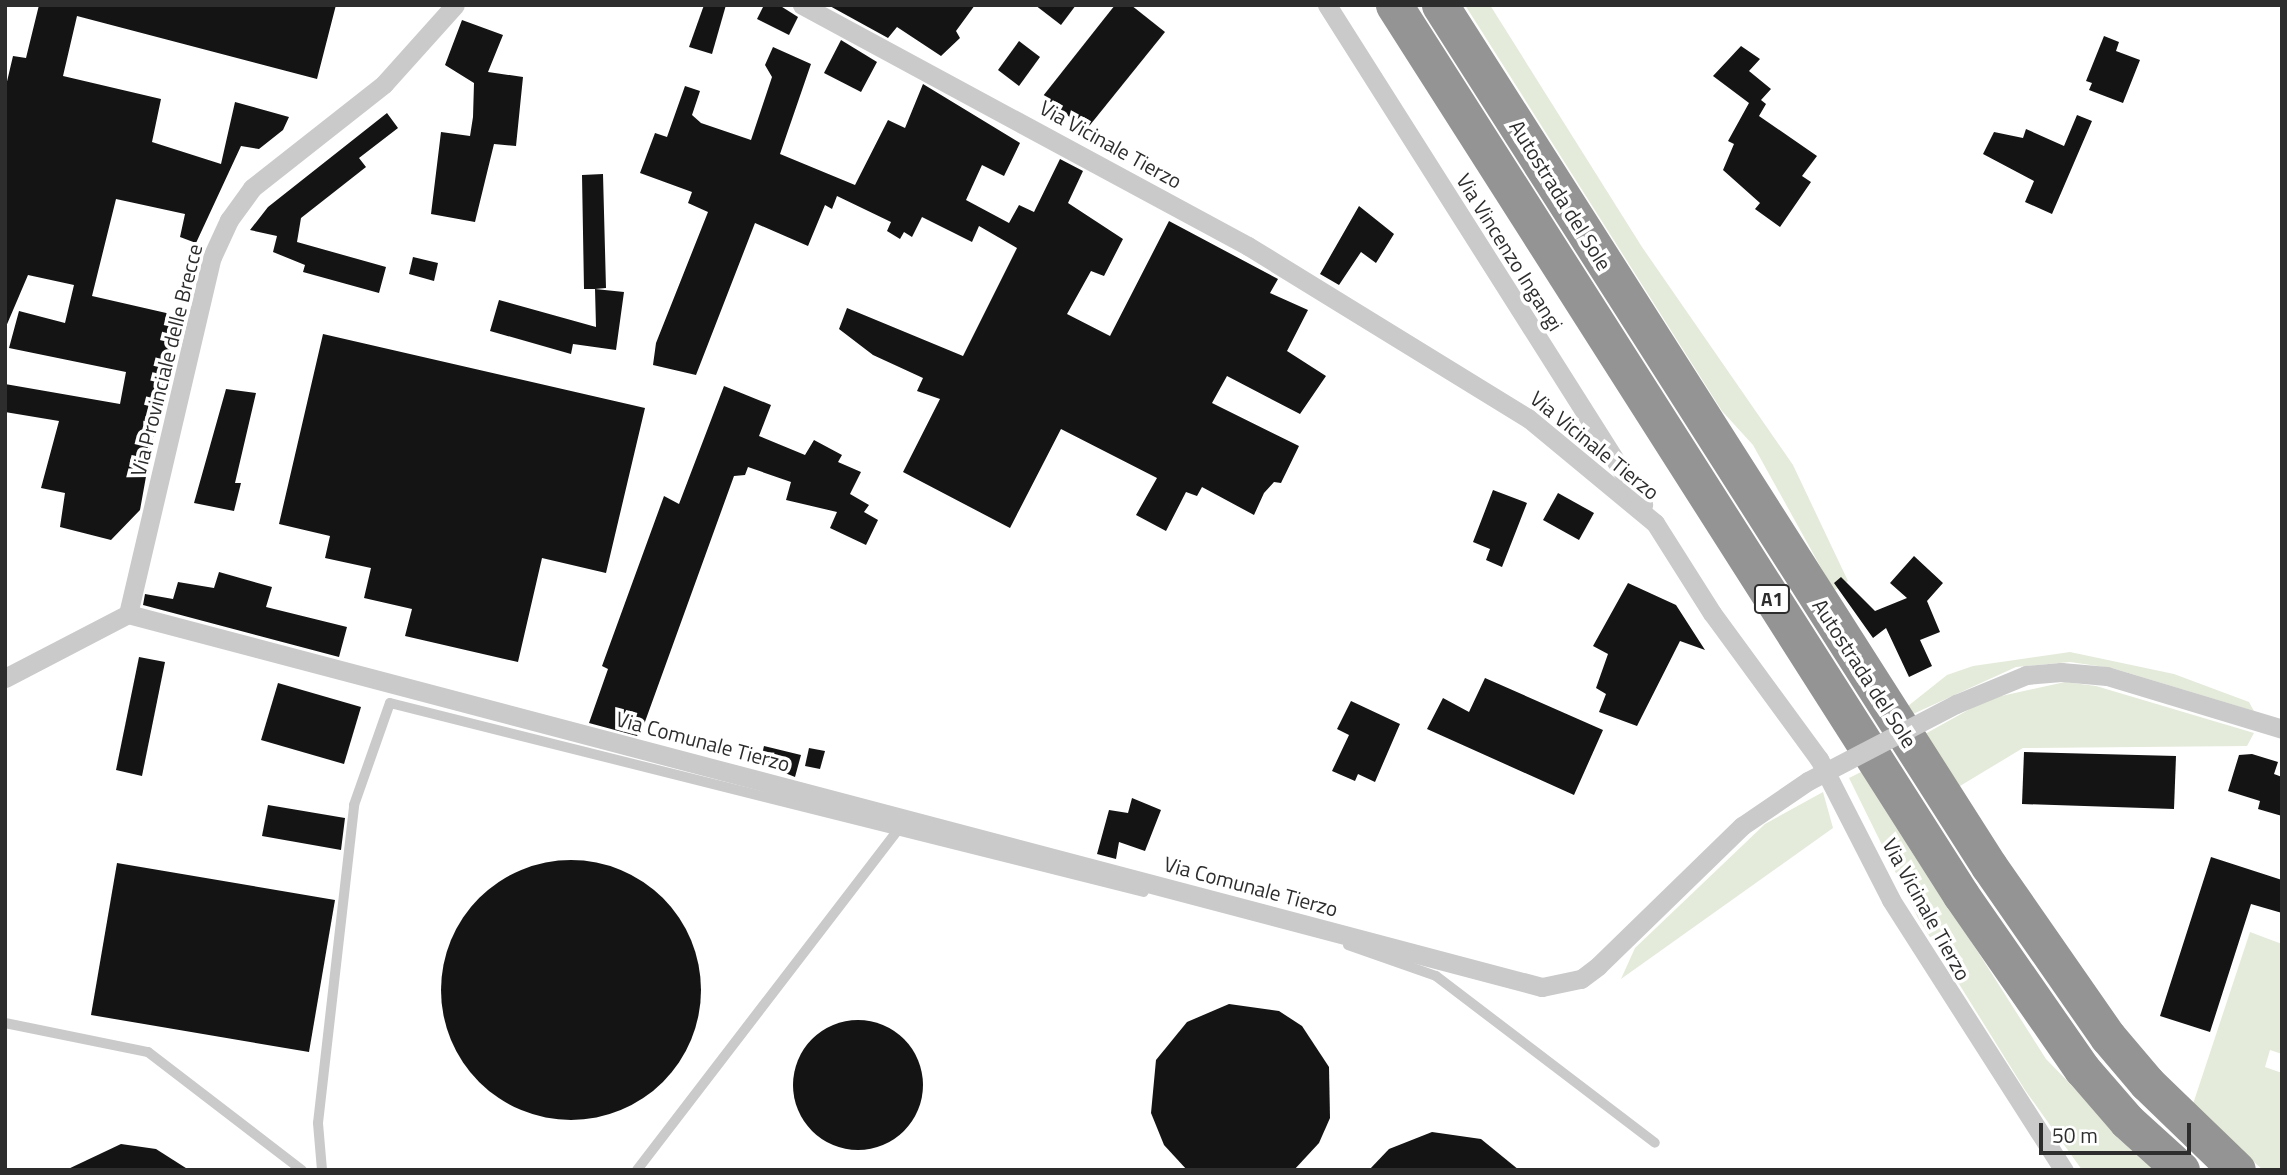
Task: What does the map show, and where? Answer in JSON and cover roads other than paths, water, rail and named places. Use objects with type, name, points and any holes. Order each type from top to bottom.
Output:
[{"type":"highway","name":"Autostrada del Sole","points":[[1394,5],[1961,895],[2082,1069],[2127,1121],[2181,1170]]},
{"type":"highway","name":"Autostrada del Sole","points":[[1440,5],[1989,866],[2108,1037],[2147,1083],[2237,1170]]},
{"type":"street","name":"Via Provinciale delle Brecce","points":[[128,614],[212,257],[229,220],[253,188],[384,84],[455,5]]},
{"type":"street","name":"Via Vicinale Tierzo","points":[[802,5],[1259,253],[1528,418],[1655,523],[1712,613],[1819,759],[1903,921],[2064,1170]]},
{"type":"street","name":"Via Vincenzo Ingangi","points":[[1327,5],[1655,523]]},
{"type":"street","points":[[5,678],[128,614]]},
{"type":"street","name":"Via Comunale Tierzo","points":[[128,614],[1542,987],[1581,979],[1598,966],[1742,827],[1808,780],[1955,704],[2026,675],[2061,672],[2107,676],[2282,729]]},
{"type":"lane","points":[[322,1170],[318,1123],[354,806],[390,703],[1320,935],[1436,976],[1655,1143]]},
{"type":"lane","points":[[637,1170],[897,831]]},
{"type":"lane","points":[[5,1023],[148,1052],[302,1170]]}]
